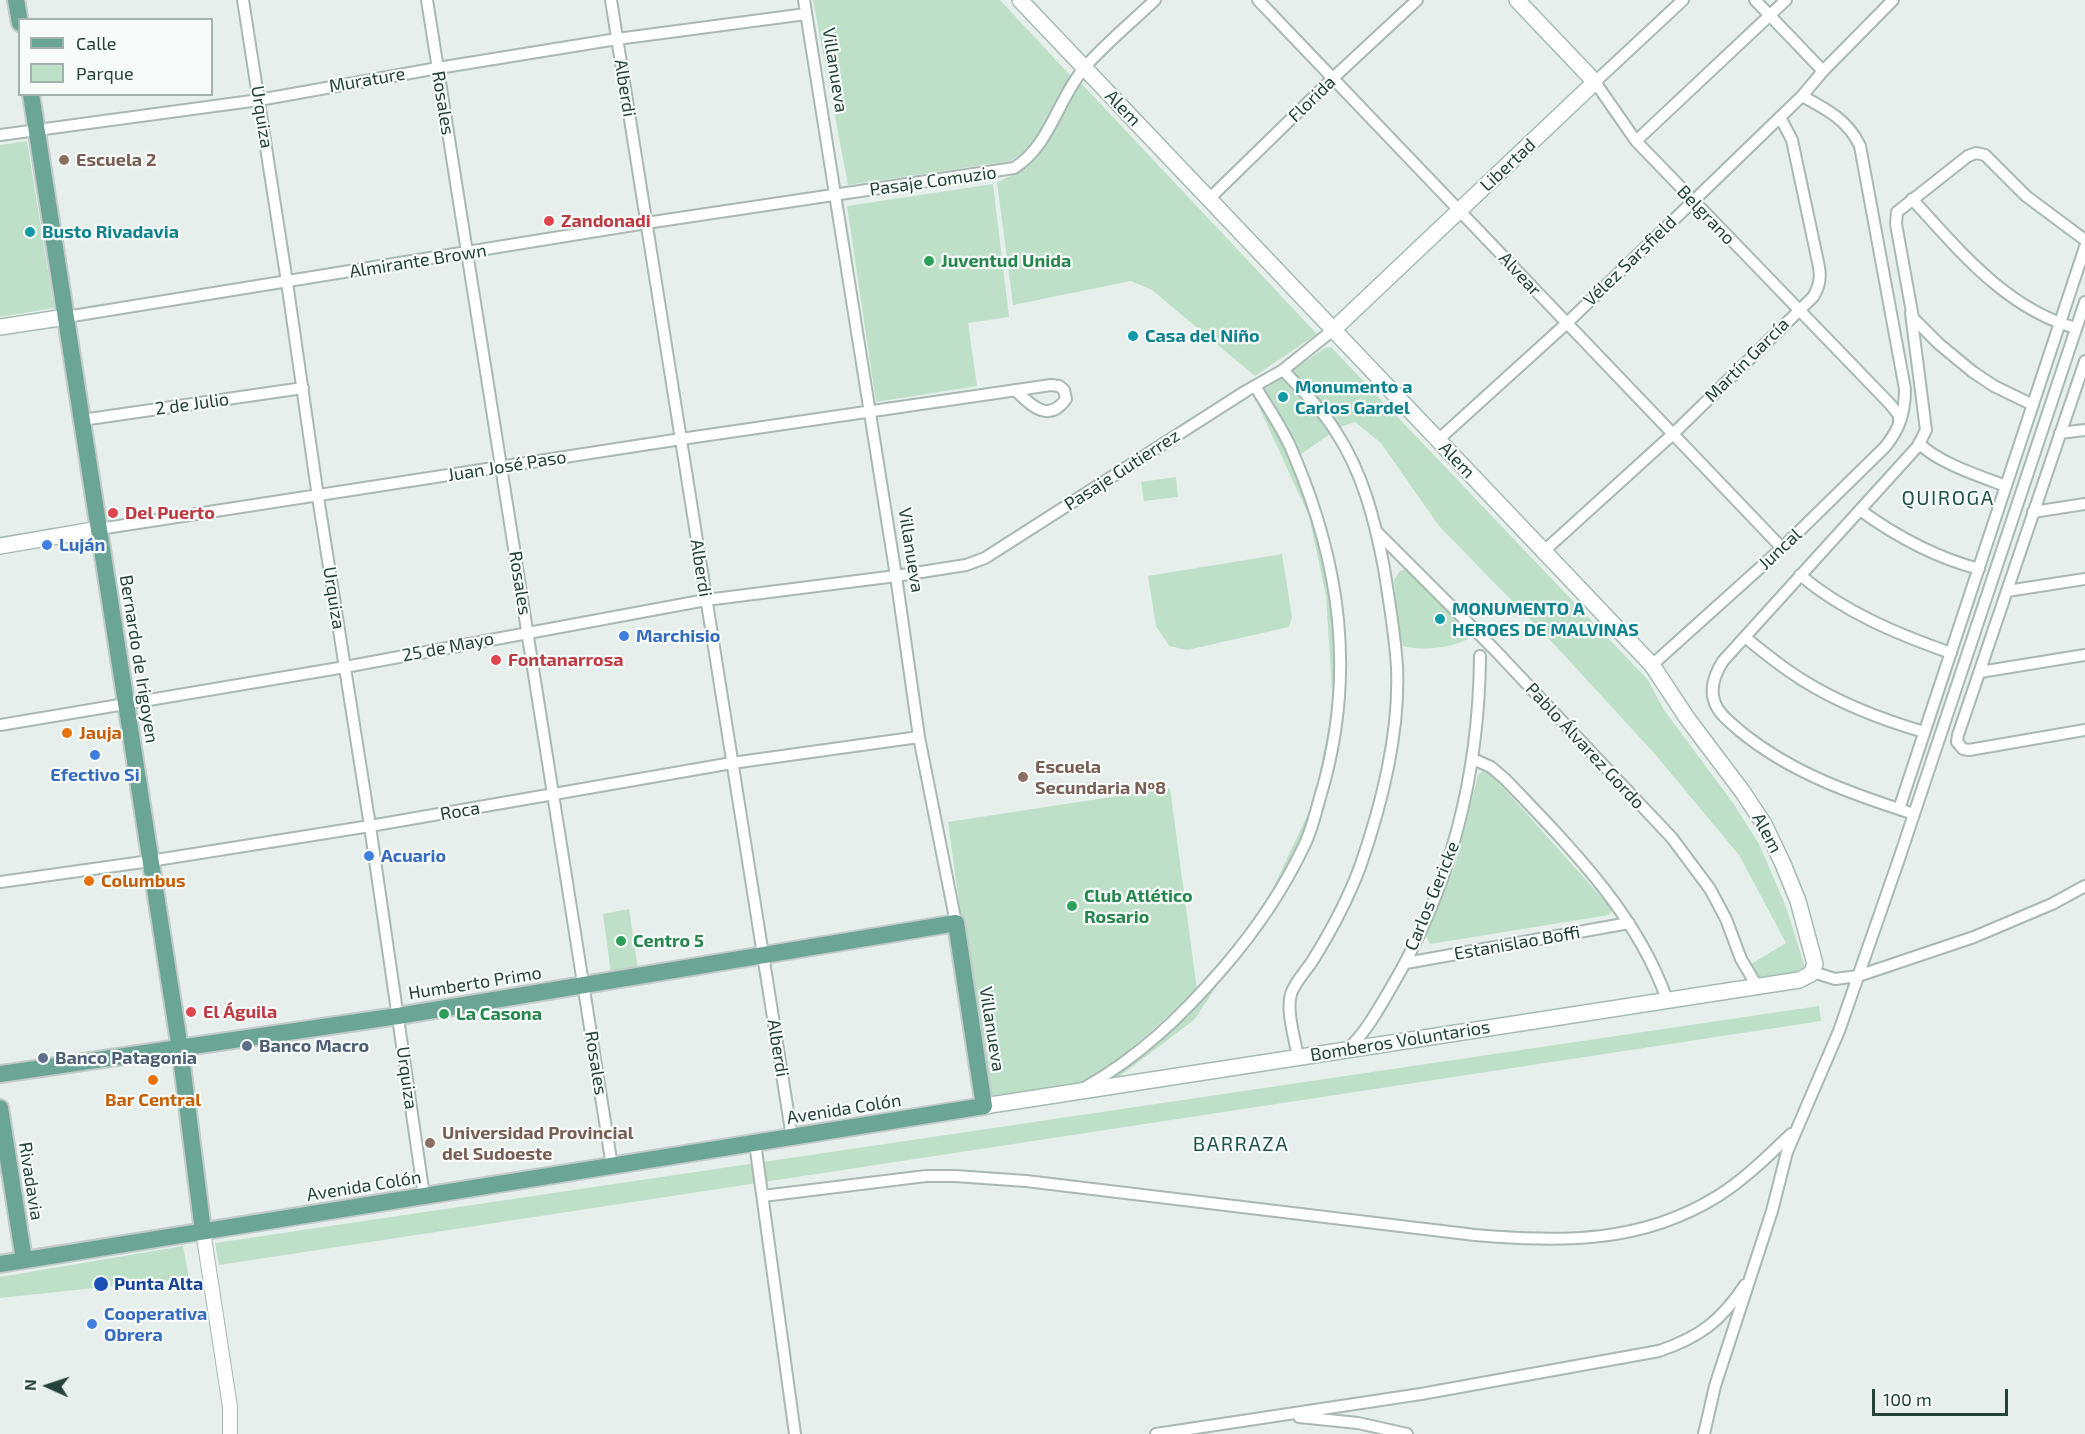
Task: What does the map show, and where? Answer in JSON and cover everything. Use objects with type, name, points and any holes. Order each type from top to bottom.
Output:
[{"type":"main road","points":[[16,0],[19,18]]},
{"type":"main road","name":"Alem","points":[[1020,0],[1652,665],[1764,824],[1798,901],[1815,958],[1813,972]]},
{"type":"main road","name":"Belgrano","points":[[1517,0],[1595,82]]},
{"type":"main road","name":"Libertad","points":[[1334,330],[1595,82]]},
{"type":"main road","name":"Bernardo de Irigoyen","points":[[31,96],[180,1049],[203,1231]]},
{"type":"main road","name":"Almirante Brown","points":[[0,327],[66,317]]},
{"type":"main road","name":"Juan José Paso","points":[[0,546],[99,529]]},
{"type":"main road","name":"Humberto Primo","points":[[0,1074],[398,1016],[956,923]]},
{"type":"main road","name":"Villanueva","points":[[956,923],[984,1106]]},
{"type":"main road","name":"Bomberos Voluntarios","points":[[984,1106],[1802,979],[1813,972]]},
{"type":"main road","name":"Avenida Colón","points":[[0,1264],[984,1106]]},
{"type":"main road","name":"Rivadavia","points":[[0,1108],[24,1260]]},
{"type":"street","name":"Urquiza","points":[[243,0],[370,826],[424,1196]]},
{"type":"street","name":"Rosales","points":[[427,0],[612,1166]]},
{"type":"street","name":"Alberdi","points":[[611,0],[792,1137]]},
{"type":"street","name":"Villanueva","points":[[804,0],[896,576],[919,737],[956,923]]},
{"type":"street","name":"Pasaje Comuzio","points":[[835,195],[1014,168],[1027,161],[1084,68],[1155,0]]},
{"type":"street","name":"Alvear","points":[[1258,0],[1782,548]]},
{"type":"street","name":"Florida","points":[[1209,199],[1417,0]]},
{"type":"street","name":"Libertad","points":[[1595,82],[1683,0]]},
{"type":"street","points":[[1755,0],[1823,71]]},
{"type":"street","points":[[1636,141],[1786,0]]},
{"type":"street","name":"Vélez Sarsfield","points":[[1438,440],[1567,323],[1802,96],[1823,71],[1893,0]]},
{"type":"street","name":"Murature","points":[[0,135],[259,100],[617,39],[806,14]]},
{"type":"street","name":"Belgrano","points":[[1595,82],[1636,141],[1890,404],[1899,415],[1899,424]]},
{"type":"street","points":[[1802,96],[1831,112],[1848,126],[1855,134],[1860,146],[1905,389],[1905,407],[1899,424]]},
{"type":"street","name":"Martín García","points":[[1544,551],[1674,433],[1813,297],[1819,288],[1821,276],[1791,140],[1780,117]]},
{"type":"street","points":[[1914,814],[1828,784],[1766,750],[1730,723],[1715,704],[1713,684],[1723,661],[1919,443],[1926,430],[1896,218],[1901,208],[1968,156],[1976,153],[1985,154],[2026,196],[2085,240]]},
{"type":"street","name":"Almirante Brown","points":[[66,317],[646,223],[835,195]]},
{"type":"street","points":[[1912,199],[1973,266],[1997,286],[2060,324],[2076,328]]},
{"type":"street","points":[[1899,809],[2085,247]]},
{"type":"street","points":[[1704,1434],[1715,1386],[1753,1275],[1794,1132],[1827,1060],[1858,976],[2085,302]]},
{"type":"street","points":[[1911,313],[1939,344],[1965,366],[1994,386],[2033,405]]},
{"type":"street","name":"Pasaje Gutierrez","points":[[896,576],[966,565],[985,558],[1283,370],[1334,330]]},
{"type":"street","points":[[2085,361],[1958,735],[1958,742],[1964,749],[1969,750],[2085,730]]},
{"type":"street","points":[[1283,370],[1323,413],[1337,433],[1361,483],[1377,531],[1388,592],[1397,667],[1390,756],[1381,796],[1359,868],[1338,914],[1291,995],[1291,1013],[1298,1057]]},
{"type":"street","points":[[1069,1093],[1085,1088],[1146,1046],[1193,1004],[1236,954],[1266,913],[1305,845],[1328,771],[1342,674],[1338,610],[1332,573],[1315,509],[1293,450],[1255,386]]},
{"type":"street","name":"2 de Julio","points":[[82,420],[303,388]]},
{"type":"street","name":"Juan José Paso","points":[[99,529],[318,497],[501,466],[1015,390]]},
{"type":"street","name":"Juncal","points":[[1652,665],[1782,548],[1885,447],[1895,435],[1899,424]]},
{"type":"street","points":[[2060,433],[2085,430]]},
{"type":"street","points":[[1919,443],[1931,453],[1968,472],[2006,486]]},
{"type":"street","points":[[2033,513],[2085,504]]},
{"type":"street","points":[[1860,510],[1913,545],[1979,569]]},
{"type":"street","name":"Pablo Álvarez Gordo","points":[[1377,531],[1494,650],[1672,838],[1710,889],[1726,919],[1741,959],[1757,986]]},
{"type":"street","points":[[1800,575],[1823,593],[1867,619],[1908,638],[1951,653]]},
{"type":"street","name":"25 de Mayo","points":[[0,725],[345,667],[706,600],[896,576]]},
{"type":"street","points":[[2007,591],[2085,579]]},
{"type":"street","points":[[1745,637],[1776,663],[1827,694],[1924,732]]},
{"type":"street","points":[[1980,672],[2085,655]]},
{"type":"street","name":"Carlos Gericke","points":[[1348,1049],[1361,1038],[1406,963],[1450,861],[1473,759],[1480,701],[1480,656]]},
{"type":"street","name":"Roca","points":[[0,882],[370,826],[732,763],[919,737]]},
{"type":"street","points":[[1473,759],[1491,767],[1530,805],[1589,872],[1629,923],[1647,952],[1667,1000]]},
{"type":"street","points":[[1813,972],[1835,979],[1858,976],[1974,937],[2052,904],[2085,886]]},
{"type":"street","name":"Estanislao Boffi","points":[[1406,963],[1629,923]]},
{"type":"street","points":[[762,1196],[898,1179],[964,1177],[1026,1181],[1475,1235],[1579,1239],[1632,1232],[1689,1213],[1736,1183],[1794,1132]]},
{"type":"street","points":[[756,1143],[795,1434]]},
{"type":"street","points":[[203,1231],[230,1407],[230,1434]]},
{"type":"street","points":[[1156,1434],[1421,1394],[1659,1351],[1699,1334],[1716,1321],[1753,1275]]},
{"type":"street","points":[[1277,1415],[1326,1418],[1407,1434]]},
{"type":"green space","points":[[813,0],[1000,0],[1070,75],[1039,135],[1031,146],[1010,161],[848,185]]},
{"type":"green space","points":[[1080,82],[1317,334],[1255,376],[1152,290],[1131,281],[1013,305],[997,182],[1026,169],[1044,149]]},
{"type":"green space","points":[[27,141],[54,308],[0,317],[0,145]]},
{"type":"green space","name":"Juventud Unida","points":[[993,184],[1009,317],[968,323],[977,386],[876,402],[847,206]]},
{"type":"green space","name":"Club Atlético Rosario","points":[[1331,347],[1648,680],[1664,710],[1733,803],[1759,844],[1785,904],[1805,971],[1760,980],[1751,964],[1786,943],[1739,855],[1654,753],[1553,643],[1439,526],[1381,443],[1355,422],[1340,427],[1300,455],[1332,610],[1338,707],[1317,805],[1266,913],[1194,1020],[1088,1100],[1079,1091],[1122,1057],[1083,1083],[986,1101],[948,822],[1170,788],[1197,990],[1253,931],[1314,801],[1333,705],[1326,596],[1309,516],[1254,396],[1325,348]],"holes":[[[1195,992],[1171,1018],[1125,1054]]]},
{"type":"green space","points":[[1176,477],[1178,497],[1144,501],[1141,482]]},
{"type":"green space","points":[[1282,554],[1292,617],[1289,627],[1187,650],[1169,646],[1156,626],[1148,576]]},
{"type":"green space","points":[[1407,569],[1423,580],[1467,628],[1471,637],[1456,644],[1437,648],[1400,645],[1394,580],[1400,571]]},
{"type":"green space","points":[[1483,770],[1492,775],[1612,909],[1609,915],[1430,944],[1424,932],[1455,866],[1478,775]]},
{"type":"green space","name":"Centro 5","points":[[629,909],[638,969],[611,973],[603,914]]},
{"type":"green space","points":[[1819,1006],[1821,1021],[219,1265],[215,1243]]},
{"type":"green space","points":[[183,1246],[189,1278],[0,1298],[0,1277]]},
{"type":"place","name":"Escuela 2","points":[[64,160]]},
{"type":"place","name":"Zandonadi","points":[[549,221]]},
{"type":"place","name":"Busto Rivadavia","points":[[30,232]]},
{"type":"place","name":"Juventud Unida","points":[[929,261]]},
{"type":"place","name":"Casa del Niño","points":[[1133,336]]},
{"type":"place","name":"Monumento a Carlos Gardel","points":[[1283,397]]},
{"type":"place","name":"Del Puerto","points":[[113,513]]},
{"type":"place","name":"Luján","points":[[47,545]]},
{"type":"place","name":"MONUMENTO A HEROES DE MALVINAS","points":[[1440,619]]},
{"type":"place","name":"Marchisio","points":[[624,636]]},
{"type":"place","name":"Fontanarrosa","points":[[496,660]]},
{"type":"place","name":"Jauja","points":[[67,733]]},
{"type":"place","name":"Efectivo Si","points":[[95,755]]},
{"type":"place","name":"Escuela Secundaria Nº8","points":[[1023,777]]},
{"type":"place","name":"Acuario","points":[[369,856]]},
{"type":"place","name":"Columbus","points":[[89,881]]},
{"type":"place","name":"Club Atlético Rosario","points":[[1072,906]]},
{"type":"place","name":"Centro 5","points":[[621,941]]},
{"type":"place","name":"El Águila","points":[[191,1012]]},
{"type":"place","name":"La Casona","points":[[444,1014]]},
{"type":"place","name":"Banco Macro","points":[[247,1046]]},
{"type":"place","name":"Banco Patagonia","points":[[43,1058]]},
{"type":"place","name":"Bar Central","points":[[153,1080]]},
{"type":"place","name":"Universidad Provincial del Sudoeste","points":[[430,1143]]},
{"type":"place","name":"Punta Alta","points":[[101,1284]]},
{"type":"place","name":"Cooperativa Obrera","points":[[92,1324]]},
{"type":"district","name":"QUIROGA","points":[[1948,498]]},
{"type":"district","name":"BARRAZA","points":[[1241,1144]]}]
